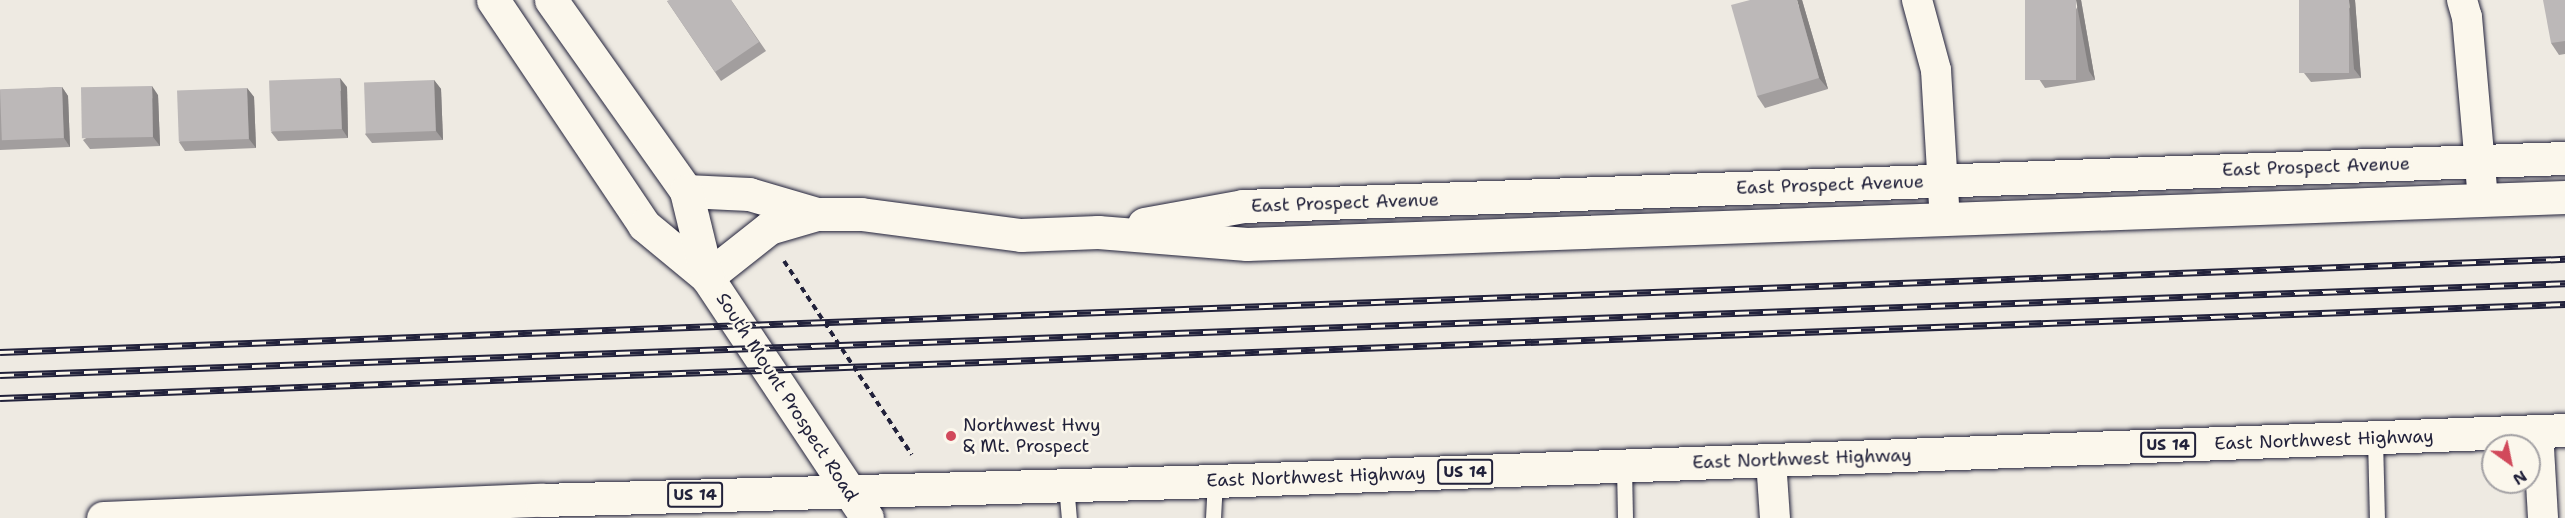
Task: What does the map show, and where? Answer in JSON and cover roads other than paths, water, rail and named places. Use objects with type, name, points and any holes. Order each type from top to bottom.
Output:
[{"type":"street","name":"South Mount Prospect Road","points":[[493,0],[644,225],[707,277],[867,518]]},
{"type":"street","name":"South Mount Prospect Road","points":[[551,0],[686,191],[707,277]]},
{"type":"street","points":[[1917,0],[1936,70],[1945,220]]},
{"type":"street","points":[[2462,0],[2467,17],[2483,200]]},
{"type":"street","name":"East Prospect Avenue","points":[[1098,232],[1243,206],[2565,158]]},
{"type":"street","points":[[686,191],[749,194],[817,214]]},
{"type":"street","name":"East Prospect Avenue","points":[[707,277],[769,228],[817,214],[861,214],[1021,235],[1098,232],[1247,244],[2565,197]]},
{"type":"street","points":[[2543,518],[2552,431]]},
{"type":"street","name":"East Northwest Highway","points":[[104,518],[848,490],[1215,481],[2552,431]]},
{"type":"street","points":[[1772,460],[1775,518]]},
{"type":"lane","points":[[2375,438],[2377,518]]},
{"type":"lane","points":[[1624,466],[1626,518]]},
{"type":"lane","points":[[1213,518],[1215,481]]},
{"type":"lane","points":[[1066,484],[1069,518]]},
{"type":"railway","points":[[0,352],[2565,259]]},
{"type":"railway","points":[[0,375],[2565,283]]},
{"type":"railway","points":[[0,398],[2565,304]]},
{"type":"place","name":"Northwest Hwy & Mt. Prospect","points":[[951,436]]}]
